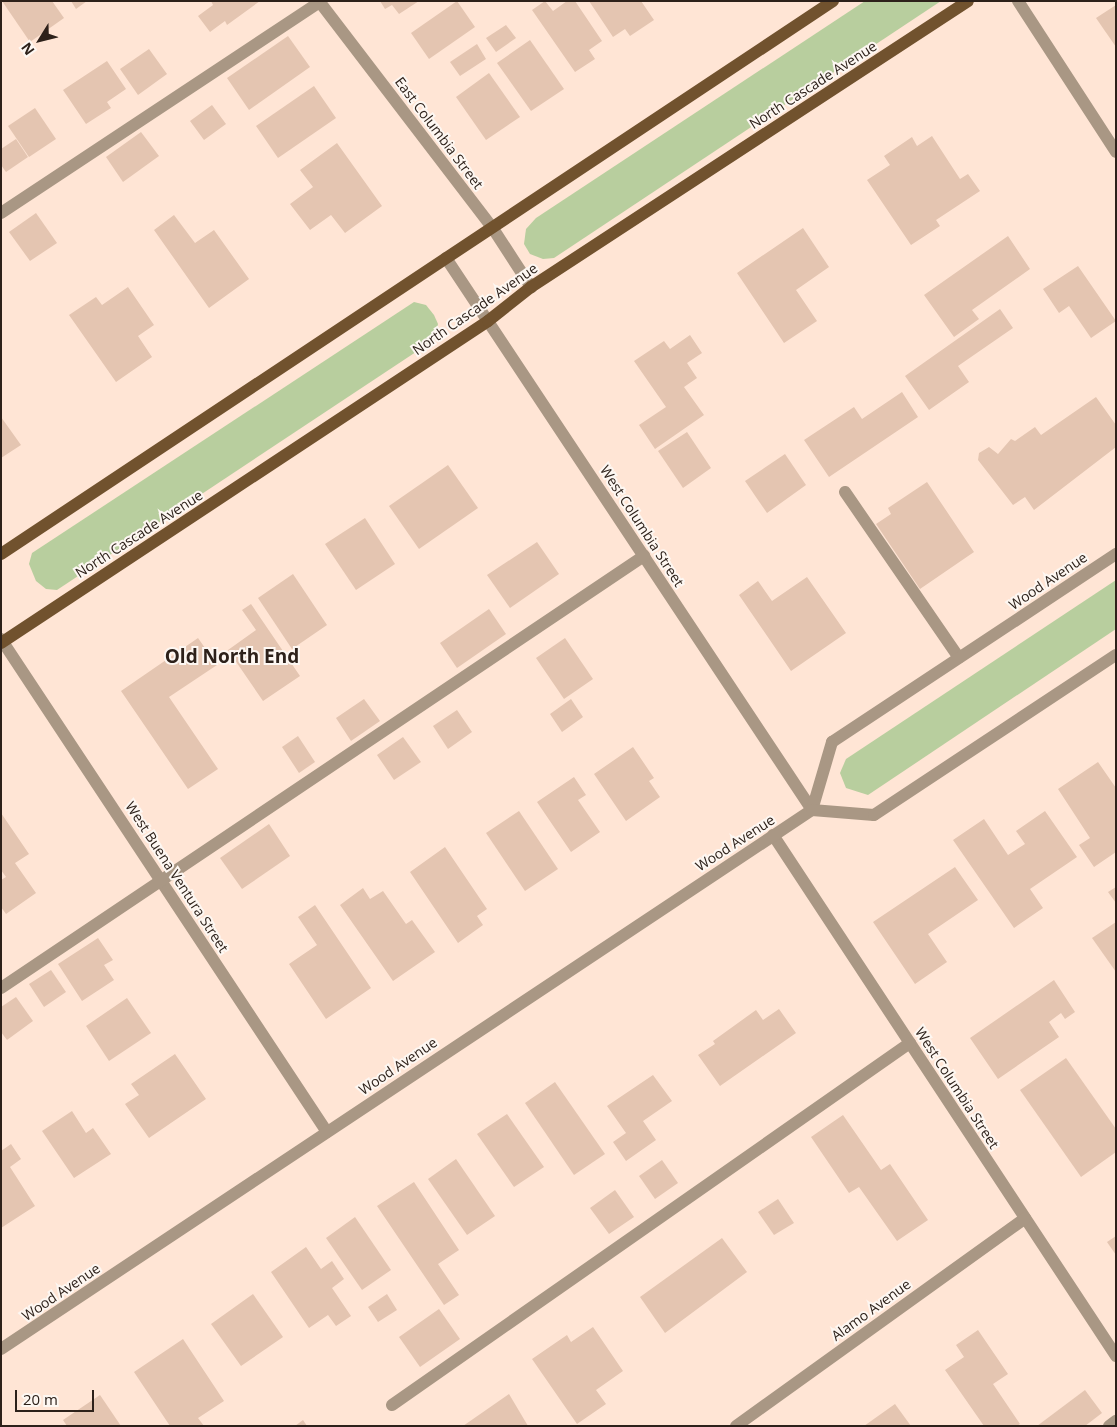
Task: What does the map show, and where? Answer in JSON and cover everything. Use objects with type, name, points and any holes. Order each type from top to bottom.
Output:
[{"type":"main road","points":[[1,554],[833,1]]},
{"type":"main road","name":"North Cascade Avenue","points":[[2,641],[488,320],[530,288],[968,1]]},
{"type":"street","points":[[1018,1],[1116,152]]},
{"type":"street","name":"East Columbia Street","points":[[320,2],[492,228],[530,288]]},
{"type":"street","points":[[1,213],[320,2]]},
{"type":"street","name":"West Columbia Street","points":[[446,258],[812,810]]},
{"type":"street","points":[[845,492],[959,658]]},
{"type":"street","name":"Wood Avenue","points":[[1,1349],[812,810],[832,742],[1116,554]]},
{"type":"street","points":[[1,988],[162,882],[644,556]]},
{"type":"street","name":"West Buena Ventura Street","points":[[2,641],[327,1132]]},
{"type":"street","points":[[812,810],[874,815],[1116,654]]},
{"type":"street","name":"West Columbia Street","points":[[773,835],[1116,1356]]},
{"type":"street","points":[[392,1405],[910,1043]]},
{"type":"street","name":"Alamo Avenue","points":[[736,1426],[1025,1218]]},
{"type":"street","points":[[1109,1426],[1116,1421]]},
{"type":"green space","points":[[865,1],[941,1],[554,258],[543,259],[530,254],[524,244],[526,229],[536,218]]},
{"type":"green space","points":[[414,302],[426,305],[434,315],[438,324],[434,340],[57,590],[46,589],[36,581],[29,564],[32,553]]},
{"type":"green space","points":[[1116,580],[1116,629],[868,795],[846,788],[840,773],[846,759]]},
{"type":"building","points":[[2,1],[52,1],[64,18],[30,42]]},
{"type":"building","points":[[71,1],[87,1],[76,9]]},
{"type":"building","points":[[211,1],[260,1],[227,25],[225,21],[210,32],[198,16],[213,5]]},
{"type":"building","points":[[380,1],[419,1],[399,14],[392,5],[385,9]]},
{"type":"building","points":[[457,1],[475,27],[429,59],[411,33]]},
{"type":"building","points":[[545,1],[553,11],[567,1],[575,1],[602,41],[589,50],[595,59],[575,72],[532,10]]},
{"type":"building","points":[[589,1],[641,1],[654,20],[630,36],[625,29],[613,37]]},
{"type":"building","points":[[1116,5],[1116,47],[1096,18]]},
{"type":"building","points":[[506,25],[516,38],[496,52],[486,38]]},
{"type":"building","points":[[288,36],[310,67],[249,110],[227,78]]},
{"type":"building","points":[[530,40],[564,89],[531,111],[497,63]]},
{"type":"building","points":[[477,44],[486,59],[460,76],[450,62]]},
{"type":"building","points":[[149,49],[167,74],[138,95],[120,69]]},
{"type":"building","points":[[107,61],[126,89],[107,102],[111,108],[86,124],[63,90]]},
{"type":"building","points":[[489,73],[520,117],[486,140],[456,97]]},
{"type":"building","points":[[314,86],[336,118],[278,158],[256,126]]},
{"type":"building","points":[[212,105],[226,124],[204,140],[190,121]]},
{"type":"building","points":[[35,108],[56,139],[29,157],[8,126]]},
{"type":"building","points":[[141,132],[159,156],[123,182],[106,157]]},
{"type":"building","points":[[932,136],[960,179],[968,174],[980,191],[936,220],[940,226],[911,245],[867,180],[890,165],[884,156],[912,137],[917,146]]},
{"type":"building","points":[[16,139],[28,157],[6,172],[1,165],[1,149]]},
{"type":"building","points":[[337,143],[382,206],[345,233],[331,215],[310,230],[290,204],[313,187],[300,170]]},
{"type":"building","points":[[36,213],[57,243],[30,261],[9,232]]},
{"type":"building","points":[[174,215],[195,243],[214,230],[249,279],[209,308],[154,230]]},
{"type":"building","points":[[803,228],[829,267],[796,290],[817,321],[784,343],[737,273]]},
{"type":"building","points":[[1008,236],[1030,269],[972,310],[979,319],[954,337],[924,295]]},
{"type":"building","points":[[1078,266],[1116,321],[1091,338],[1069,306],[1059,313],[1043,289]]},
{"type":"building","points":[[128,287],[154,325],[138,336],[152,357],[116,382],[69,315],[96,297],[102,305]]},
{"type":"building","points":[[1000,309],[1013,328],[958,366],[969,382],[929,410],[905,376]]},
{"type":"building","points":[[690,335],[702,353],[687,363],[697,378],[684,387],[704,415],[655,449],[639,425],[666,407],[634,361],[664,341],[670,349]]},
{"type":"building","points":[[902,392],[918,417],[829,477],[804,440],[854,407],[862,419]]},
{"type":"building","points":[[1096,397],[1116,425],[1116,447],[1034,510],[1025,497],[1013,505],[978,460],[979,453],[989,447],[998,454],[1011,439],[1015,441],[1035,427],[1041,435]]},
{"type":"building","points":[[1,417],[21,445],[1,458]]},
{"type":"building","points":[[687,432],[711,468],[683,488],[658,451]]},
{"type":"building","points":[[785,454],[806,485],[767,513],[745,481]]},
{"type":"building","points":[[448,465],[478,508],[419,549],[389,506]]},
{"type":"building","points":[[927,482],[974,552],[920,589],[876,524],[891,514],[888,508]]},
{"type":"building","points":[[365,518],[395,564],[356,590],[325,544]]},
{"type":"building","points":[[537,542],[559,574],[510,608],[487,575]]},
{"type":"building","points":[[293,574],[327,625],[292,649],[258,598]]},
{"type":"building","points":[[807,577],[846,633],[791,671],[739,595],[758,581],[772,601]]},
{"type":"building","points":[[251,604],[300,676],[263,701],[228,650],[256,630],[242,610]]},
{"type":"building","points":[[489,609],[506,634],[457,668],[440,643]]},
{"type":"building","points":[[198,638],[217,665],[169,697],[218,769],[188,789],[121,691]]},
{"type":"building","points":[[565,638],[593,679],[564,699],[536,658]]},
{"type":"building","points":[[364,699],[380,721],[351,741],[336,718]]},
{"type":"building","points":[[571,699],[583,717],[562,732],[550,714]]},
{"type":"building","points":[[457,710],[472,732],[448,749],[433,726]]},
{"type":"building","points":[[298,736],[315,762],[299,773],[282,747]]},
{"type":"building","points":[[403,737],[421,762],[394,780],[377,755]]},
{"type":"building","points":[[633,747],[654,778],[649,781],[660,797],[626,821],[594,774]]},
{"type":"building","points":[[1098,762],[1116,788],[1116,852],[1094,867],[1079,845],[1090,838],[1058,789]]},
{"type":"building","points":[[574,777],[586,795],[578,800],[600,832],[571,852],[537,802]]},
{"type":"building","points":[[519,811],[558,869],[525,891],[486,833]]},
{"type":"building","points":[[1045,811],[1077,857],[1030,889],[1043,908],[1014,928],[953,840],[984,819],[1008,855],[1025,844],[1016,831]]},
{"type":"building","points":[[1,813],[29,854],[15,863],[36,893],[6,914],[1,907],[1,880],[6,877],[1,870]]},
{"type":"building","points":[[269,824],[290,856],[242,889],[220,858]]},
{"type":"building","points":[[445,847],[487,909],[477,916],[483,925],[458,943],[410,872]]},
{"type":"building","points":[[955,867],[978,900],[928,934],[947,962],[915,984],[873,922]]},
{"type":"building","points":[[1116,887],[1116,903],[1108,892]]},
{"type":"building","points":[[363,888],[370,899],[383,891],[406,924],[412,920],[435,952],[393,981],[340,905]]},
{"type":"building","points":[[315,905],[371,988],[326,1019],[289,964],[317,945],[298,917]]},
{"type":"building","points":[[1116,922],[1116,972],[1092,938]]},
{"type":"building","points":[[98,938],[113,960],[104,965],[114,980],[82,1001],[58,964]]},
{"type":"building","points":[[51,970],[66,992],[44,1007],[29,984]]},
{"type":"building","points":[[1054,980],[1075,1012],[1065,1019],[1061,1013],[1049,1022],[1059,1037],[998,1079],[970,1038]]},
{"type":"building","points":[[16,997],[33,1021],[7,1040],[1,1032],[1,1007]]},
{"type":"building","points":[[127,998],[151,1033],[109,1061],[86,1026]]},
{"type":"building","points":[[779,1009],[796,1033],[720,1086],[698,1055],[715,1044],[713,1041],[756,1010],[763,1020]]},
{"type":"building","points":[[175,1054],[206,1099],[149,1138],[125,1104],[139,1095],[131,1084]]},
{"type":"building","points":[[1066,1058],[1116,1129],[1116,1152],[1081,1177],[1020,1090]]},
{"type":"building","points":[[653,1075],[672,1101],[643,1121],[656,1140],[626,1161],[613,1142],[626,1133],[607,1106]]},
{"type":"building","points":[[555,1082],[605,1154],[574,1175],[525,1103]]},
{"type":"building","points":[[72,1111],[86,1133],[93,1128],[111,1154],[74,1178],[42,1131]]},
{"type":"building","points":[[507,1114],[544,1167],[514,1187],[477,1134]]},
{"type":"building","points":[[843,1115],[881,1170],[890,1164],[928,1220],[897,1241],[859,1187],[849,1193],[811,1137]]},
{"type":"building","points":[[11,1144],[21,1159],[10,1167],[35,1206],[1,1228],[1,1151]]},
{"type":"building","points":[[456,1159],[495,1216],[467,1235],[428,1179]]},
{"type":"building","points":[[662,1160],[678,1183],[655,1199],[639,1176]]},
{"type":"building","points":[[414,1182],[459,1250],[438,1264],[459,1295],[444,1305],[377,1206]]},
{"type":"building","points":[[615,1190],[634,1217],[609,1234],[590,1208]]},
{"type":"building","points":[[778,1199],[794,1223],[774,1235],[758,1212]]},
{"type":"building","points":[[355,1217],[391,1270],[362,1290],[326,1238]]},
{"type":"building","points":[[1116,1236],[1116,1255],[1107,1242]]},
{"type":"building","points":[[722,1238],[747,1272],[665,1333],[640,1297]]},
{"type":"building","points":[[306,1247],[321,1269],[332,1261],[344,1279],[332,1288],[351,1316],[336,1326],[328,1315],[309,1328],[271,1272]]},
{"type":"building","points":[[253,1294],[283,1337],[241,1366],[211,1324]]},
{"type":"building","points":[[387,1294],[397,1310],[378,1322],[368,1307]]},
{"type":"building","points":[[439,1309],[460,1339],[420,1367],[399,1337]]},
{"type":"building","points":[[593,1327],[623,1371],[596,1390],[606,1404],[577,1424],[532,1359],[567,1335],[571,1342]]},
{"type":"building","points":[[978,1330],[1008,1374],[993,1384],[1020,1424],[1017,1426],[984,1426],[945,1370],[964,1357],[956,1345]]},
{"type":"building","points":[[183,1339],[224,1401],[198,1418],[204,1426],[170,1426],[134,1372]]},
{"type":"building","points":[[1085,1390],[1102,1413],[1085,1426],[1037,1426]]},
{"type":"building","points":[[509,1394],[528,1426],[463,1426]]},
{"type":"building","points":[[100,1395],[121,1426],[67,1426],[63,1420]]},
{"type":"building","points":[[895,1404],[911,1426],[864,1426]]},
{"type":"building","points":[[303,1420],[307,1426],[295,1426]]},
{"type":"district","name":"Old North End","points":[[232,657]]}]
